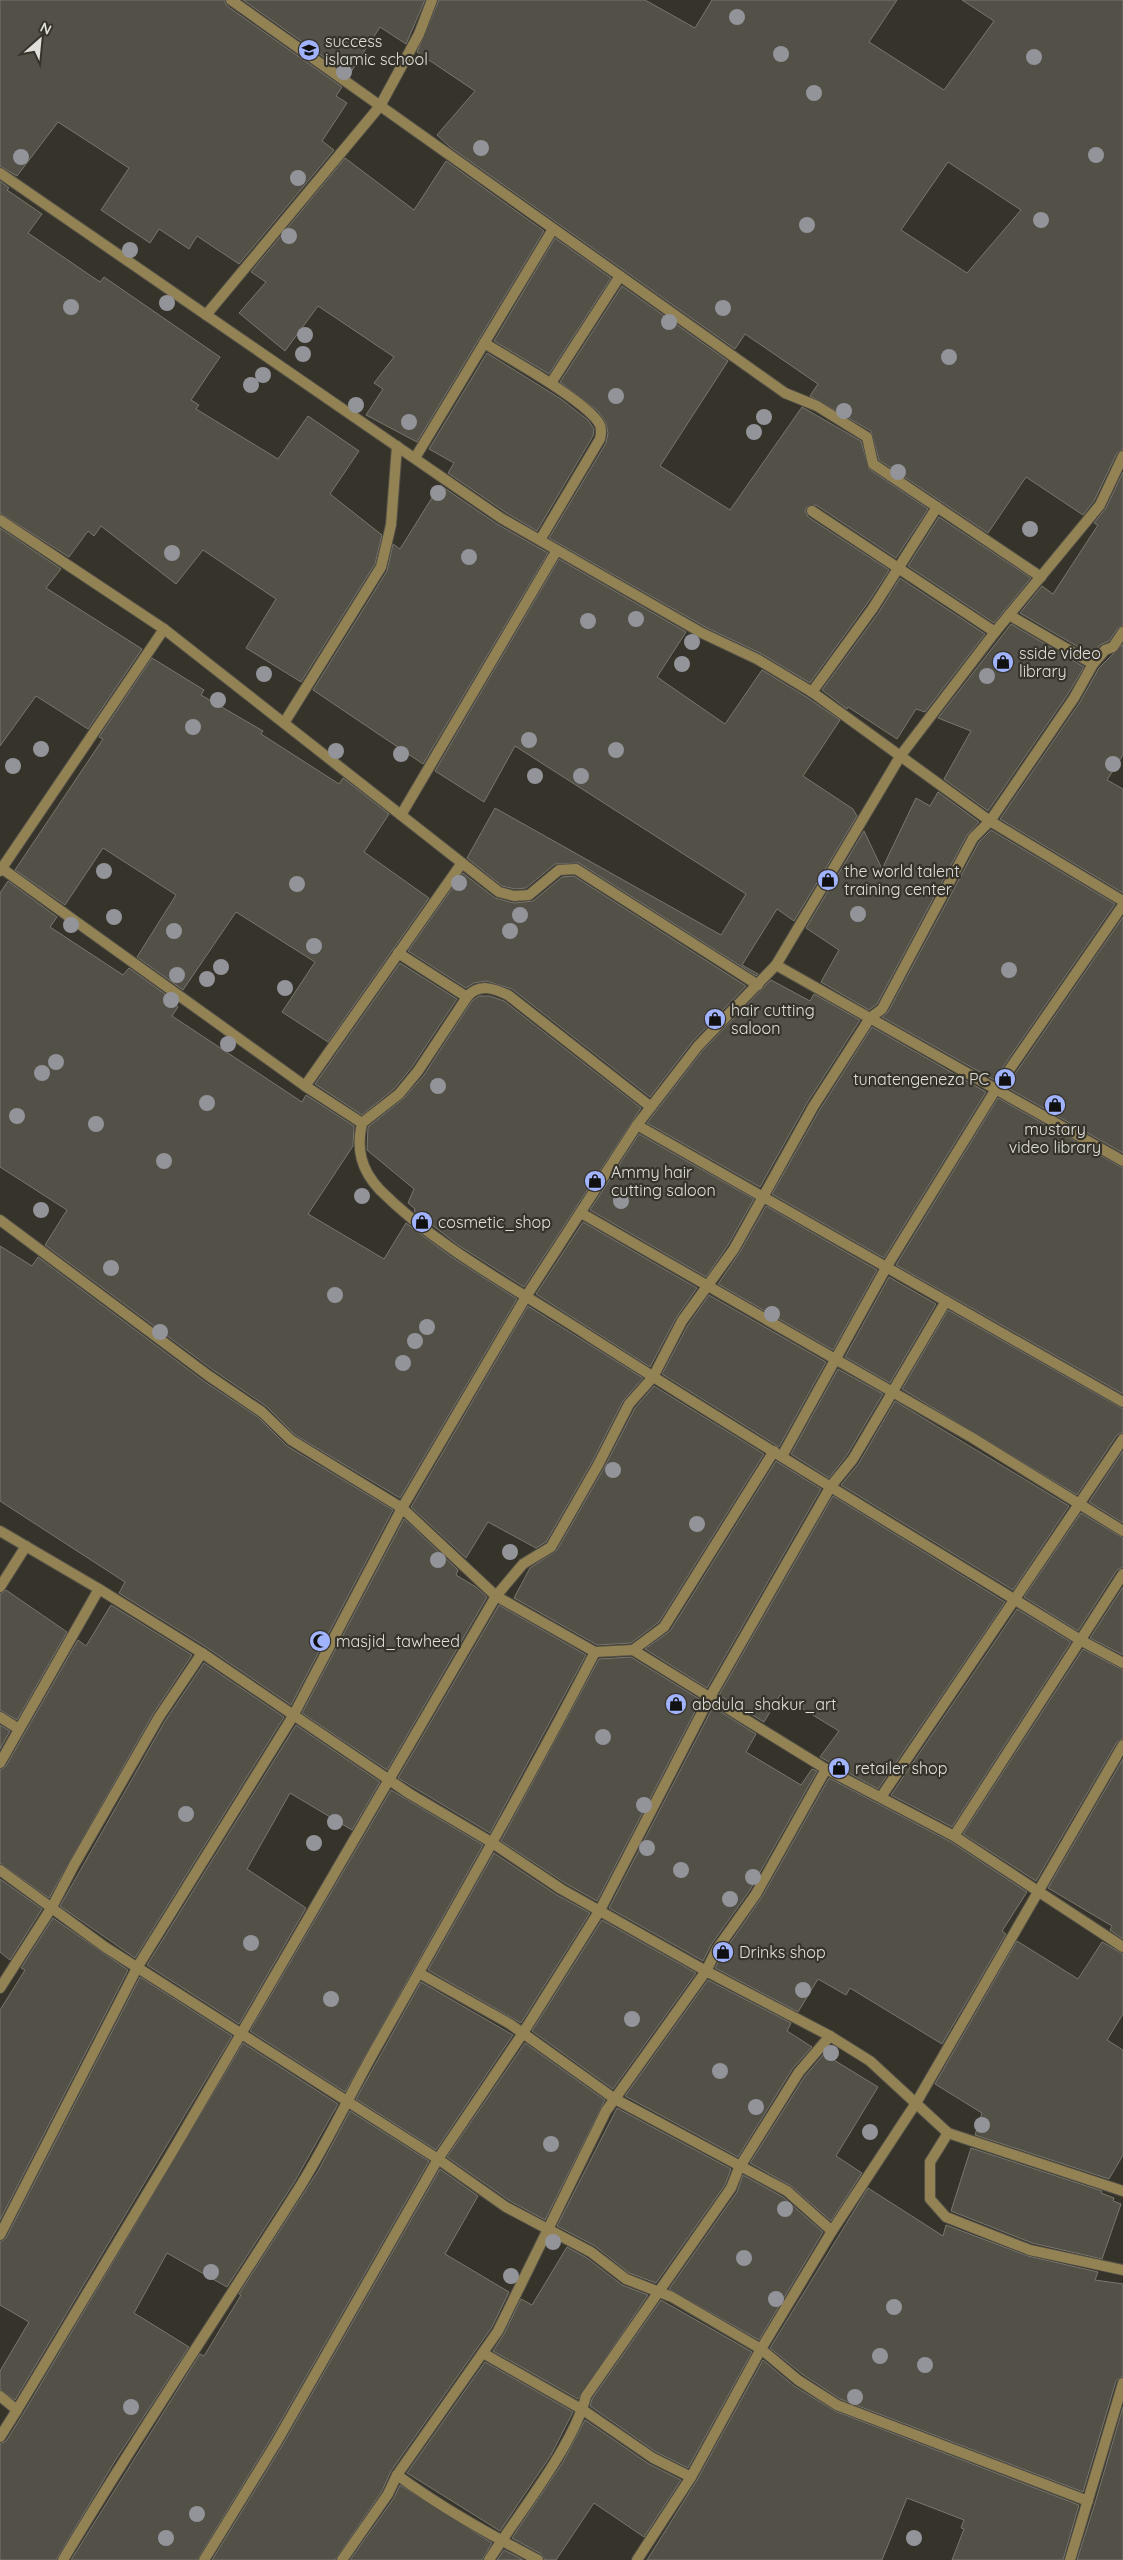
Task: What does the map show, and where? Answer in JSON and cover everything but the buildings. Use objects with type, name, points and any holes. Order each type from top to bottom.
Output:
[{"type":"street","points":[[231,0],[785,394],[817,406],[867,437],[873,464],[1041,577]]},
{"type":"street","points":[[206,315],[380,106],[419,34],[432,0]]},
{"type":"street","points":[[0,173],[501,518],[702,633],[757,659],[812,692],[990,821],[1123,901]]},
{"type":"street","points":[[415,458],[554,229]]},
{"type":"street","points":[[551,383],[620,276]]},
{"type":"street","points":[[484,343],[551,383],[593,415],[602,432],[540,540]]},
{"type":"street","points":[[284,723],[381,567],[392,525],[397,446]]},
{"type":"street","points":[[0,2235],[138,1966],[293,1716],[402,1508],[527,1296],[651,1107],[698,1046],[758,986],[776,965],[901,755],[995,632],[1100,505],[1123,456]]},
{"type":"street","points":[[812,692],[899,568],[937,507]]},
{"type":"street","points":[[812,511],[995,632]]},
{"type":"street","points":[[0,520],[164,629],[499,892],[514,896],[529,895],[559,870],[576,868],[758,986]]},
{"type":"street","points":[[401,815],[557,550]]},
{"type":"street","points":[[1010,615],[1093,664]]},
{"type":"street","points":[[164,629],[1,868],[305,1086],[362,1123]]},
{"type":"street","points":[[0,2437],[241,2034],[496,1596],[523,1564],[551,1546],[598,1465],[629,1404],[653,1376],[682,1321],[734,1249],[813,1107],[870,1018],[882,1009],[973,838],[990,821],[1074,698],[1093,664],[1105,650],[1114,647],[1123,632]]},
{"type":"street","points":[[305,1086],[462,863]]},
{"type":"street","points":[[0,1220],[209,1376],[262,1412],[291,1440],[402,1508],[496,1596],[595,1652],[633,1650],[664,1627],[778,1454],[836,1359],[886,1266],[996,1089],[1123,905]]},
{"type":"street","points":[[398,953],[467,997]]},
{"type":"street","points":[[776,965],[1123,1161]]},
{"type":"street","points":[[651,1107],[508,995],[493,988],[484,988],[471,993],[467,997],[418,1071],[399,1094],[362,1123],[358,1140],[359,1156],[379,1188],[445,1244],[778,1454],[1082,1641],[1123,1663]]},
{"type":"street","points":[[638,1125],[1123,1402]]},
{"type":"street","points":[[581,1213],[971,1437],[1078,1505],[1123,1531]]},
{"type":"street","points":[[204,2560],[276,2443],[438,2159],[523,2033],[600,1910],[710,1697],[831,1486],[853,1459],[946,1301]]},
{"type":"street","points":[[881,1797],[1013,1598],[1123,1438]]},
{"type":"street","points":[[0,1531],[99,1589],[202,1653],[390,1780],[492,1842],[561,1888],[706,1971],[830,2036],[870,2061],[948,2133],[1123,2191]]},
{"type":"street","points":[[0,1587],[26,1546]]},
{"type":"street","points":[[954,1836],[1082,1641],[1123,1574]]},
{"type":"street","points":[[0,1763],[99,1589]]},
{"type":"street","points":[[633,1650],[826,1769],[954,1836],[1123,1947]]},
{"type":"street","points":[[63,2560],[188,2358],[303,2182],[551,1738],[595,1652]]},
{"type":"street","points":[[0,1988],[52,1907],[78,1857],[159,1717],[202,1653]]},
{"type":"street","points":[[0,1718],[19,1729]]},
{"type":"street","points":[[637,2560],[691,2477],[761,2349],[832,2231],[916,2103],[1037,1890],[1123,1744]]},
{"type":"street","points":[[342,2560],[388,2494],[397,2475],[498,2331],[606,2112],[706,1971],[717,1949],[756,1894],[826,1769]]},
{"type":"street","points":[[0,1870],[105,1947],[138,1966],[438,2159],[506,2207],[592,2252],[626,2279],[672,2297],[761,2349],[798,2380],[837,2405],[1088,2501]]},
{"type":"street","points":[[419,1973],[510,2024],[615,2099],[787,2192],[832,2231]]},
{"type":"street","points":[[489,2560],[560,2451],[583,2410],[586,2396],[731,2188],[740,2168],[799,2072],[830,2036]]},
{"type":"street","points":[[948,2133],[930,2162],[930,2200],[946,2216],[1030,2250],[1123,2270]]},
{"type":"street","points":[[483,2353],[583,2410],[652,2458],[691,2477]]},
{"type":"street","points":[[1070,2560],[1123,2382]]},
{"type":"street","points":[[0,2396],[17,2410]]},
{"type":"street","points":[[397,2475],[432,2500],[538,2560]]},
{"type":"place","name":"success islamic school","points":[[309,50]]},
{"type":"place","name":"sside video library","points":[[1003,662]]},
{"type":"place","name":"the world talent training center","points":[[828,880]]},
{"type":"place","name":"hair cutting saloon","points":[[715,1019]]},
{"type":"place","name":"tunatengeneza PC","points":[[1005,1079]]},
{"type":"place","name":"mustary video library","points":[[1055,1105]]},
{"type":"place","name":"Ammy hair cutting saloon","points":[[595,1181]]},
{"type":"place","name":"cosmetic_shop","points":[[422,1222]]},
{"type":"place","name":"masjid_tawheed","points":[[320,1641]]},
{"type":"place","name":"abdula_shakur_art","points":[[676,1704]]},
{"type":"place","name":"retailer shop","points":[[839,1768]]},
{"type":"place","name":"Drinks shop","points":[[723,1952]]}]
